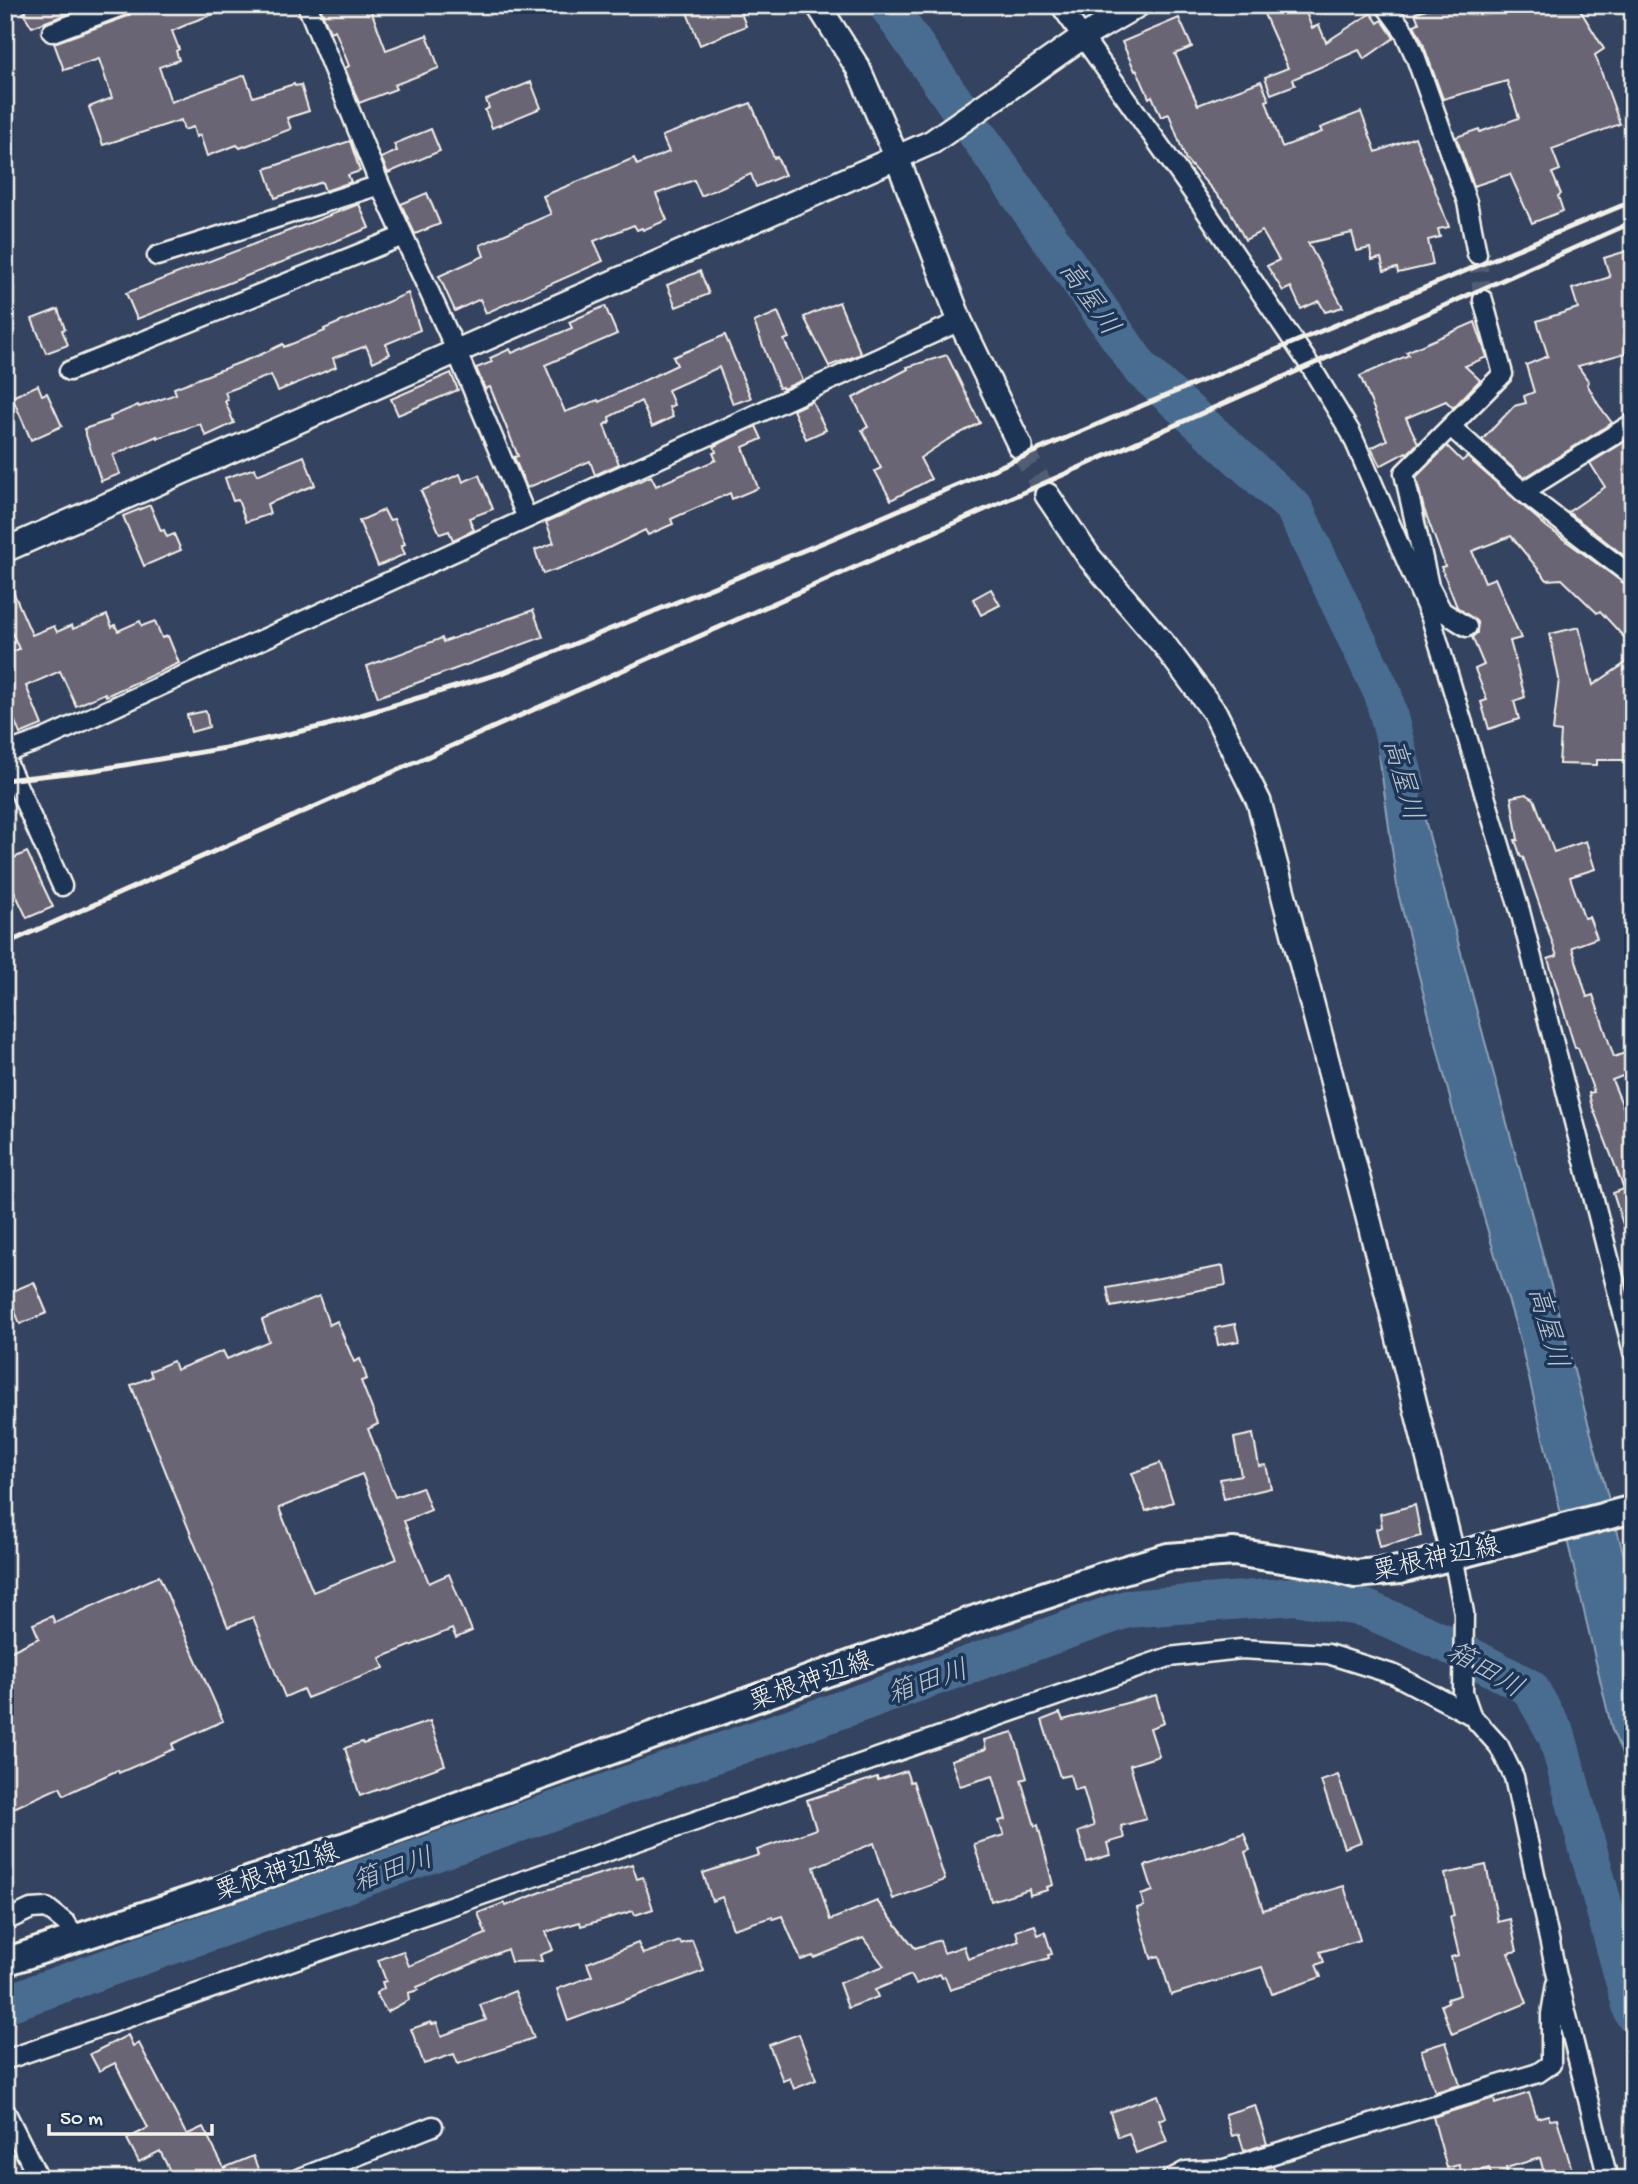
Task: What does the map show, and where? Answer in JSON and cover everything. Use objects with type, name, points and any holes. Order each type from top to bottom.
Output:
[{"type":"main road","name":"粟根神辺線","points":[[5,1962],[254,1879],[1000,1610],[1168,1557],[1234,1552],[1299,1561],[1355,1574],[1400,1570],[1633,1509]]},
{"type":"street","points":[[52,33],[124,5]]},
{"type":"street","points":[[307,5],[380,185],[456,350],[527,518]]},
{"type":"street","points":[[818,5],[858,68],[897,158],[960,321],[1020,446]]},
{"type":"street","points":[[1060,5],[1078,41],[1207,212],[1282,321],[1351,433],[1431,618],[1520,911],[1633,1352]]},
{"type":"street","points":[[5,550],[932,142],[1078,41],[1138,5]]},
{"type":"street","points":[[1385,5],[1404,31],[1416,58],[1467,202],[1477,254]]},
{"type":"street","points":[[157,256],[380,185]]},
{"type":"street","points":[[69,371],[403,236]]},
{"type":"street","points":[[1466,627],[1442,611],[1429,586],[1404,473],[1503,374],[1483,300]]},
{"type":"street","points":[[5,753],[44,739],[336,607],[960,321]]},
{"type":"street","points":[[1523,492],[1633,424]]},
{"type":"street","points":[[1451,427],[1523,492],[1633,577]]},
{"type":"street","points":[[1047,495],[1089,557],[1165,646],[1215,713],[1259,802],[1366,1209],[1461,1554],[1464,1613],[1463,1692],[1471,1715]]},
{"type":"street","points":[[5,758],[62,886]]},
{"type":"street","points":[[5,2060],[1169,1657],[1241,1649],[1328,1654],[1395,1675],[1471,1715],[1499,1746],[1514,1777],[1557,1976],[1608,2179]]},
{"type":"street","points":[[5,1921],[32,1909],[47,1908],[67,1924],[73,1939]]},
{"type":"street","points":[[1171,2179],[1186,2171],[1226,2174],[1538,2073],[1551,2064],[1551,2014],[1557,1976]]},
{"type":"street","points":[[5,2111],[38,2179]]},
{"type":"street","points":[[298,2179],[433,2126]]},
{"type":"water","points":[[1401,731],[1633,1589],[1633,1779],[1612,1730],[1520,1340],[1457,1126],[1398,893],[1377,739]]},
{"type":"building","points":[[24,5],[91,5],[32,27],[23,13],[26,12]]},
{"type":"building","points":[[135,5],[230,5],[231,8],[172,31],[179,49],[176,51],[179,60],[159,67],[171,102],[245,75],[253,97],[294,84],[301,85],[309,111],[287,118],[291,129],[240,148],[237,145],[207,156],[200,135],[196,137],[193,127],[184,130],[181,120],[103,145],[89,107],[112,98],[99,59],[64,70],[54,43],[128,16]]},
{"type":"building","points":[[319,5],[369,5],[386,50],[427,35],[439,68],[394,85],[396,89],[359,103],[345,68],[349,66],[335,30],[330,32]]},
{"type":"building","points":[[684,5],[738,5],[746,26],[700,45]]},
{"type":"building","points":[[1260,5],[1303,5],[1312,28],[1319,25],[1326,42],[1371,13],[1378,23],[1382,20],[1394,38],[1364,59],[1359,50],[1293,79],[1295,85],[1271,94],[1265,77],[1288,68]]},
{"type":"building","points":[[1438,5],[1577,5],[1604,49],[1595,55],[1620,124],[1552,149],[1560,170],[1552,173],[1561,194],[1558,196],[1563,211],[1532,223],[1510,174],[1474,186],[1456,137],[1479,129],[1480,132],[1519,118],[1507,81],[1443,99],[1414,25],[1419,23],[1415,13]]},
{"type":"building","points":[[1179,18],[1192,47],[1175,54],[1198,105],[1261,81],[1282,147],[1322,132],[1320,128],[1361,112],[1376,152],[1415,137],[1449,227],[1438,229],[1440,237],[1428,240],[1433,265],[1398,273],[1397,268],[1384,271],[1381,258],[1372,260],[1370,248],[1357,251],[1352,233],[1308,243],[1343,307],[1325,312],[1319,301],[1301,309],[1291,287],[1283,291],[1267,266],[1279,260],[1262,231],[1245,240],[1228,207],[1186,160],[1169,114],[1161,117],[1122,42]]},
{"type":"building","points":[[531,82],[541,108],[492,128],[485,110],[489,108],[486,100]]},
{"type":"building","points":[[751,103],[774,158],[777,157],[785,175],[756,187],[751,174],[701,196],[694,180],[656,194],[667,220],[643,230],[637,230],[634,225],[594,241],[603,261],[486,313],[480,299],[455,311],[439,276],[484,256],[480,245],[551,214],[543,196],[634,158],[637,165],[669,152],[662,136]]},
{"type":"building","points":[[431,129],[440,151],[388,173],[381,158],[397,151],[394,144]]},
{"type":"building","points":[[350,141],[360,171],[348,175],[351,182],[325,191],[322,182],[275,198],[265,169]]},
{"type":"building","points":[[427,193],[440,224],[415,234],[401,204]]},
{"type":"building","points":[[359,204],[369,228],[137,319],[126,293]]},
{"type":"building","points":[[1633,249],[1633,351],[1578,366],[1589,382],[1587,384],[1598,404],[1612,423],[1524,478],[1482,440],[1514,406],[1526,403],[1524,396],[1534,392],[1526,365],[1548,356],[1537,321],[1578,308],[1572,289],[1610,277],[1604,258]]},
{"type":"building","points":[[700,271],[709,294],[676,307],[667,285]]},
{"type":"building","points":[[408,293],[420,330],[386,344],[390,354],[373,362],[366,346],[333,358],[336,367],[278,391],[271,375],[225,392],[228,400],[225,401],[234,423],[206,436],[200,424],[157,436],[113,455],[120,474],[101,481],[84,429],[111,420],[110,417],[138,405],[139,407],[176,394],[174,388],[283,344],[284,347],[325,331],[324,329]]},
{"type":"building","points":[[839,302],[861,354],[829,366],[804,317]]},
{"type":"building","points":[[605,306],[617,334],[545,365],[565,412],[598,400],[599,402],[677,365],[673,357],[725,335],[751,398],[733,404],[719,367],[668,390],[674,405],[669,407],[673,417],[652,427],[641,401],[609,417],[610,422],[604,425],[619,464],[595,475],[590,461],[527,488],[514,457],[518,456],[490,387],[485,389],[476,368],[492,362],[490,358],[510,349],[512,353],[572,328],[569,322]]},
{"type":"building","points":[[58,309],[68,345],[46,353],[32,319]]},
{"type":"building","points":[[778,312],[789,338],[784,340],[803,380],[783,389],[779,388],[754,322]]},
{"type":"building","points":[[1475,322],[1487,357],[1465,366],[1480,380],[1453,408],[1446,401],[1406,418],[1418,443],[1407,454],[1406,452],[1380,466],[1371,448],[1387,440],[1360,376],[1409,355],[1406,352]]},
{"type":"building","points":[[947,355],[980,423],[920,458],[931,479],[891,500],[875,471],[881,468],[862,430],[868,427],[853,398],[908,369],[907,367]]},
{"type":"building","points":[[451,373],[458,390],[398,415],[391,399]]},
{"type":"building","points":[[38,385],[42,395],[47,393],[62,426],[31,440],[12,397]]},
{"type":"building","points":[[812,401],[826,430],[806,439],[793,410]]},
{"type":"building","points":[[756,426],[762,439],[743,447],[758,488],[732,499],[730,493],[671,519],[673,524],[648,535],[645,530],[586,559],[543,574],[535,550],[554,543],[546,522],[651,476],[656,486],[716,460],[714,446]]},
{"type":"building","points":[[1633,437],[1631,561],[1568,512],[1605,487],[1590,463]]},
{"type":"building","points":[[1447,446],[1462,461],[1467,457],[1547,527],[1633,590],[1633,647],[1600,611],[1597,613],[1562,579],[1547,580],[1511,536],[1472,551],[1485,582],[1495,578],[1521,638],[1510,641],[1525,697],[1514,701],[1519,719],[1489,729],[1481,702],[1487,700],[1475,669],[1484,665],[1472,637],[1477,633],[1477,622],[1457,607],[1441,567],[1445,566],[1424,509],[1416,477]]},
{"type":"building","points":[[304,456],[315,485],[267,504],[270,514],[246,522],[238,500],[233,501],[225,478],[255,468],[257,475]]},
{"type":"building","points":[[460,474],[463,482],[479,475],[493,509],[469,518],[474,530],[453,540],[449,531],[440,534],[421,491]]},
{"type":"building","points":[[150,505],[161,531],[164,530],[167,537],[174,534],[181,550],[144,566],[123,516]]},
{"type":"building","points":[[384,510],[389,520],[394,519],[405,544],[401,546],[405,554],[378,566],[359,521]]},
{"type":"building","points":[[5,573],[32,635],[54,626],[57,632],[72,625],[73,629],[107,615],[112,627],[115,625],[118,631],[140,621],[142,626],[155,621],[162,638],[168,636],[179,663],[106,696],[105,693],[76,706],[60,671],[26,686],[42,725],[20,734],[14,719],[5,723],[5,655],[19,649],[5,617]]},
{"type":"building","points":[[991,589],[1000,605],[981,615],[973,599]]},
{"type":"building","points":[[533,610],[543,637],[378,697],[367,666],[442,638],[443,642]]},
{"type":"building","points":[[1579,627],[1593,685],[1633,658],[1633,760],[1597,760],[1597,765],[1559,764],[1561,732],[1553,731],[1559,679],[1550,634]]},
{"type":"building","points":[[206,711],[209,727],[191,732],[187,715]]},
{"type":"building","points":[[1526,794],[1534,799],[1554,852],[1586,841],[1595,869],[1570,877],[1584,918],[1589,917],[1597,938],[1572,947],[1587,997],[1593,995],[1614,1057],[1633,1050],[1633,1072],[1612,1080],[1629,1121],[1633,1119],[1633,1243],[1629,1243],[1613,1193],[1624,1189],[1591,1103],[1589,1093],[1594,1092],[1578,1048],[1575,1048],[1548,959],[1557,956],[1515,840],[1518,840],[1511,797]]},
{"type":"building","points":[[27,852],[53,907],[27,918],[5,872],[5,862]]},
{"type":"building","points":[[1223,1266],[1226,1285],[1111,1307],[1107,1288]]},
{"type":"building","points":[[34,1282],[47,1313],[20,1324],[8,1293]]},
{"type":"building","points":[[319,1296],[329,1325],[337,1321],[354,1362],[360,1359],[367,1379],[361,1381],[378,1424],[368,1429],[395,1497],[422,1487],[431,1510],[404,1521],[429,1583],[449,1574],[472,1631],[456,1638],[452,1629],[380,1658],[384,1668],[307,1698],[303,1689],[285,1697],[253,1617],[228,1627],[131,1385],[152,1377],[150,1371],[173,1361],[176,1370],[223,1351],[227,1359],[269,1341],[262,1320]],"holes":[[[362,1474],[397,1559],[313,1592],[279,1508]]]},
{"type":"building","points":[[1235,1324],[1239,1341],[1218,1345],[1215,1328]]},
{"type":"building","points":[[1253,1434],[1259,1466],[1266,1465],[1271,1488],[1224,1499],[1220,1479],[1241,1475],[1234,1438]]},
{"type":"building","points":[[1160,1463],[1173,1502],[1146,1511],[1132,1473]]},
{"type":"building","points":[[1415,1505],[1421,1536],[1380,1547],[1376,1529],[1382,1527],[1380,1514]]},
{"type":"building","points":[[159,1576],[223,1721],[172,1744],[174,1749],[119,1773],[118,1770],[64,1795],[60,1787],[5,1812],[5,1654],[39,1638],[33,1624],[52,1616],[55,1623]]},
{"type":"building","points":[[1156,1695],[1164,1723],[1150,1728],[1159,1756],[1130,1765],[1146,1819],[1121,1826],[1124,1838],[1107,1843],[1110,1855],[1087,1862],[1078,1832],[1094,1826],[1083,1788],[1074,1790],[1070,1775],[1060,1777],[1042,1720],[1060,1713],[1063,1720]]},
{"type":"building","points":[[430,1721],[445,1765],[360,1796],[345,1748]]},
{"type":"building","points":[[1013,1732],[1027,1778],[1021,1780],[1035,1826],[1038,1825],[1053,1885],[1047,1887],[1048,1890],[1030,1895],[1029,1889],[991,1901],[974,1844],[1004,1835],[999,1821],[1006,1819],[993,1776],[960,1786],[951,1760],[986,1749],[984,1740]]},
{"type":"building","points":[[906,1771],[910,1782],[913,1781],[945,1880],[893,1899],[874,1843],[814,1867],[830,1920],[877,1901],[915,1948],[940,1940],[944,1953],[964,1946],[968,1959],[1019,1941],[1016,1931],[1035,1925],[1038,1935],[1045,1932],[1052,1954],[1048,1955],[1049,1958],[950,1990],[945,1977],[942,1978],[940,1974],[916,1984],[911,1975],[875,1990],[878,1997],[848,2008],[839,1983],[884,1966],[863,1938],[814,1958],[813,1956],[801,1960],[782,1916],[733,1929],[722,1897],[712,1901],[703,1873],[759,1855],[757,1850],[816,1829],[807,1800],[877,1777],[878,1780]]},
{"type":"building","points":[[1338,1775],[1361,1842],[1344,1848],[1321,1781]]},
{"type":"building","points":[[1244,1833],[1250,1850],[1245,1852],[1263,1910],[1344,1886],[1360,1940],[1320,1952],[1324,1962],[1316,1965],[1321,1977],[1272,1994],[1262,1967],[1171,1995],[1159,1956],[1151,1958],[1137,1908],[1144,1906],[1141,1895],[1153,1891],[1145,1866]]},
{"type":"building","points":[[632,1864],[637,1879],[643,1877],[653,1909],[635,1915],[633,1911],[581,1926],[580,1922],[546,1932],[553,1950],[540,1955],[542,1961],[511,1962],[507,1949],[417,1987],[418,1990],[408,1993],[409,2000],[387,2012],[376,1993],[384,1988],[382,1982],[386,1981],[378,1960],[403,1951],[409,1966],[486,1934],[478,1913]]},
{"type":"building","points":[[1486,1865],[1498,1922],[1510,1919],[1517,1951],[1508,1953],[1527,2003],[1452,2034],[1441,2005],[1448,2002],[1447,1999],[1460,1995],[1451,1957],[1459,1955],[1450,1917],[1454,1916],[1445,1874]]},
{"type":"building","points":[[692,1940],[704,1971],[568,2021],[557,1989],[592,1976],[587,1963],[638,1943],[643,1954],[680,1941],[681,1944]]},
{"type":"building","points":[[515,1991],[534,2038],[458,2064],[454,2054],[424,2064],[411,2029],[431,2022],[437,2023],[441,2036],[486,2020],[480,2005]]},
{"type":"building","points":[[799,2034],[816,2080],[794,2089],[790,2078],[783,2081],[769,2045]]},
{"type":"building","points":[[128,2035],[133,2046],[139,2043],[185,2132],[188,2134],[203,2127],[224,2168],[253,2156],[262,2179],[174,2179],[160,2151],[139,2162],[127,2139],[148,2128],[115,2063],[99,2071],[90,2054]]},
{"type":"building","points":[[1446,2042],[1460,2085],[1435,2092],[1421,2050]]},
{"type":"building","points":[[1529,2093],[1537,2118],[1548,2115],[1550,2120],[1557,2119],[1572,2170],[1555,2175],[1553,2170],[1544,2173],[1540,2158],[1506,2168],[1509,2179],[1492,2179],[1489,2168],[1463,2176],[1459,2165],[1447,2168],[1433,2117],[1494,2098],[1495,2104]]},
{"type":"building","points":[[1158,2095],[1166,2117],[1159,2120],[1167,2142],[1136,2153],[1129,2133],[1118,2137],[1110,2112]]},
{"type":"building","points":[[1255,2105],[1267,2144],[1244,2151],[1239,2134],[1232,2136],[1225,2114]]},
{"type":"building","points":[[1273,2166],[1277,2179],[1256,2179],[1252,2172]]},
{"type":"waterway","name":"高屋川","points":[[887,5],[1141,369],[1294,508],[1383,694],[1406,784]]},
{"type":"waterway","name":"箱田川","points":[[5,2004],[1127,1609],[1295,1596],[1364,1608],[1445,1643],[1530,1688],[1557,1736],[1633,2013]]},
{"type":"tunnel","points":[[1477,254],[1483,300]]},
{"type":"tunnel","points":[[1020,446],[1047,495]]},
{"type":"railway","points":[[5,780],[95,770],[225,748],[324,726],[505,672],[829,540],[1110,419],[1633,201]]},
{"type":"railway","points":[[5,944],[1633,222]]}]
